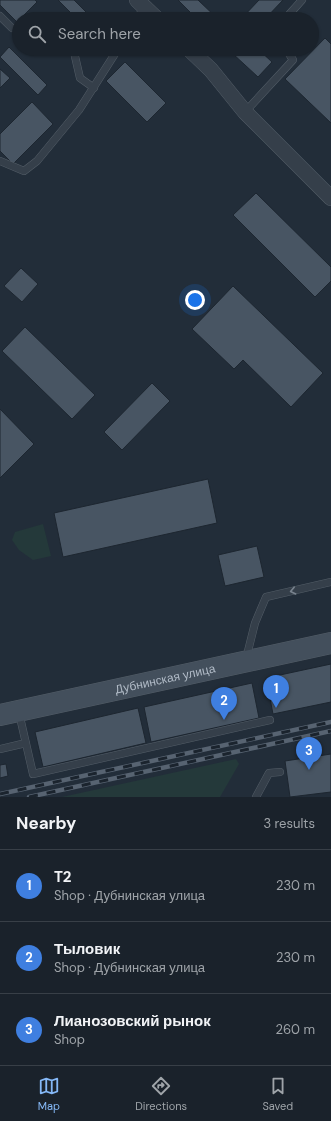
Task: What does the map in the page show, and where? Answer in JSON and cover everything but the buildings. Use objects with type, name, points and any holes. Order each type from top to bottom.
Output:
[{"type":"street","points":[[196,56],[211,70],[246,112],[331,198]]},
{"type":"street","name":"Дубнинская улица","points":[[9,713],[331,643]]},
{"type":"lane","points":[[291,12],[302,0]]},
{"type":"lane","points":[[0,16],[12,28]]},
{"type":"lane","points":[[75,56],[80,78],[94,88]]},
{"type":"lane","points":[[0,161],[24,171],[37,161],[79,110],[114,56]]},
{"type":"lane","points":[[246,112],[293,60],[290,56]]},
{"type":"lane","points":[[245,662],[255,623],[266,597],[331,582]]},
{"type":"lane","points":[[9,713],[26,743],[33,774],[270,720]]},
{"type":"lane","points":[[0,749],[26,743]]},
{"type":"lane","points":[[256,797],[269,773],[280,772]]},
{"type":"green space","points":[[43,524],[51,556],[33,560],[19,550],[12,540],[15,532]]},
{"type":"green space","points":[[236,759],[239,764],[220,797],[62,797]]},
{"type":"railway","points":[[0,794],[331,722]]},
{"type":"railway","points":[[29,797],[331,731]]},
{"type":"place","name":"T2","points":[[276,708]]},
{"type":"place","name":"Тыловик","points":[[224,720]]},
{"type":"place","name":"Лианозовский рынок","points":[[309,770]]}]
